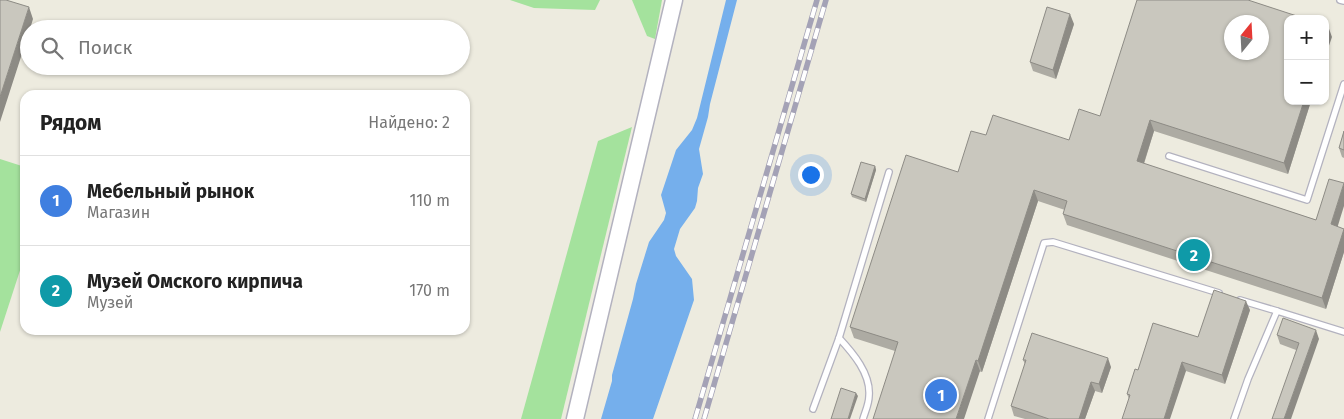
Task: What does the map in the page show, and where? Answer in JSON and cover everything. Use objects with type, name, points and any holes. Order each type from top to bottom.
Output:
[{"type":"main road","points":[[575,419],[674,0]]},
{"type":"lane","points":[[1340,0],[1344,1]]},
{"type":"lane","points":[[1169,156],[1307,200],[1344,84]]},
{"type":"lane","points":[[813,409],[839,338],[890,172]]},
{"type":"lane","points":[[988,419],[1044,243],[1053,242],[1221,294]]},
{"type":"lane","points":[[1230,297],[1344,332]]},
{"type":"lane","points":[[1234,419],[1248,378],[1277,312]]},
{"type":"lane","points":[[839,338],[856,356],[870,386],[869,399],[863,419]]},
{"type":"green space","points":[[510,0],[600,0],[595,10],[534,8]]},
{"type":"green space","points":[[632,0],[662,0],[655,39],[647,36]]},
{"type":"green space","points":[[632,127],[561,419],[521,419],[598,141]]},
{"type":"green space","points":[[0,159],[20,165],[20,270],[0,332]]},
{"type":"water","points":[[726,0],[737,0],[699,149],[703,174],[698,188],[695,208],[680,229],[674,249],[676,256],[692,279],[694,300],[653,419],[601,419],[636,284],[649,242],[664,220],[666,213],[661,195],[676,150],[692,130],[697,118]]},
{"type":"building","points":[[0,0],[6,0],[29,7],[25,20],[20,20],[20,35],[0,97]]},
{"type":"building","points":[[1137,0],[1248,0],[1294,15],[1284,15],[1284,105],[1303,105],[1284,163],[1150,120],[1137,161],[1316,220],[1329,179],[1344,183],[1331,224],[1344,229],[1322,298],[1063,214],[1067,201],[1034,190],[978,361],[976,360],[956,419],[873,419],[898,342],[850,327],[906,155],[958,172],[971,131],[986,135],[993,115],[1069,140],[1079,109],[1100,116]]},
{"type":"building","points":[[1047,7],[1070,14],[1053,70],[1030,62]]},
{"type":"building","points":[[1344,131],[1344,150],[1339,148]]},
{"type":"building","points":[[861,162],[875,166],[865,199],[851,194]]},
{"type":"building","points":[[1214,290],[1246,301],[1222,375],[1182,362],[1164,419],[1122,419],[1130,395],[1127,394],[1135,369],[1138,370],[1153,323],[1198,337]]},
{"type":"building","points":[[1283,318],[1316,330],[1284,419],[1272,419],[1299,343],[1277,335]]},
{"type":"building","points":[[1032,333],[1108,358],[1099,384],[1091,382],[1079,419],[1049,419],[1011,406],[1026,360],[1023,360]]},
{"type":"building","points":[[841,388],[856,393],[848,419],[831,419]]},
{"type":"railway","points":[[695,419],[817,0]]},
{"type":"railway","points":[[704,419],[826,0]]},
{"type":"place","name":"Музей Омского кирпича","points":[[1194,255]]},
{"type":"place","name":"Мебельный рынок","points":[[941,395]]}]
